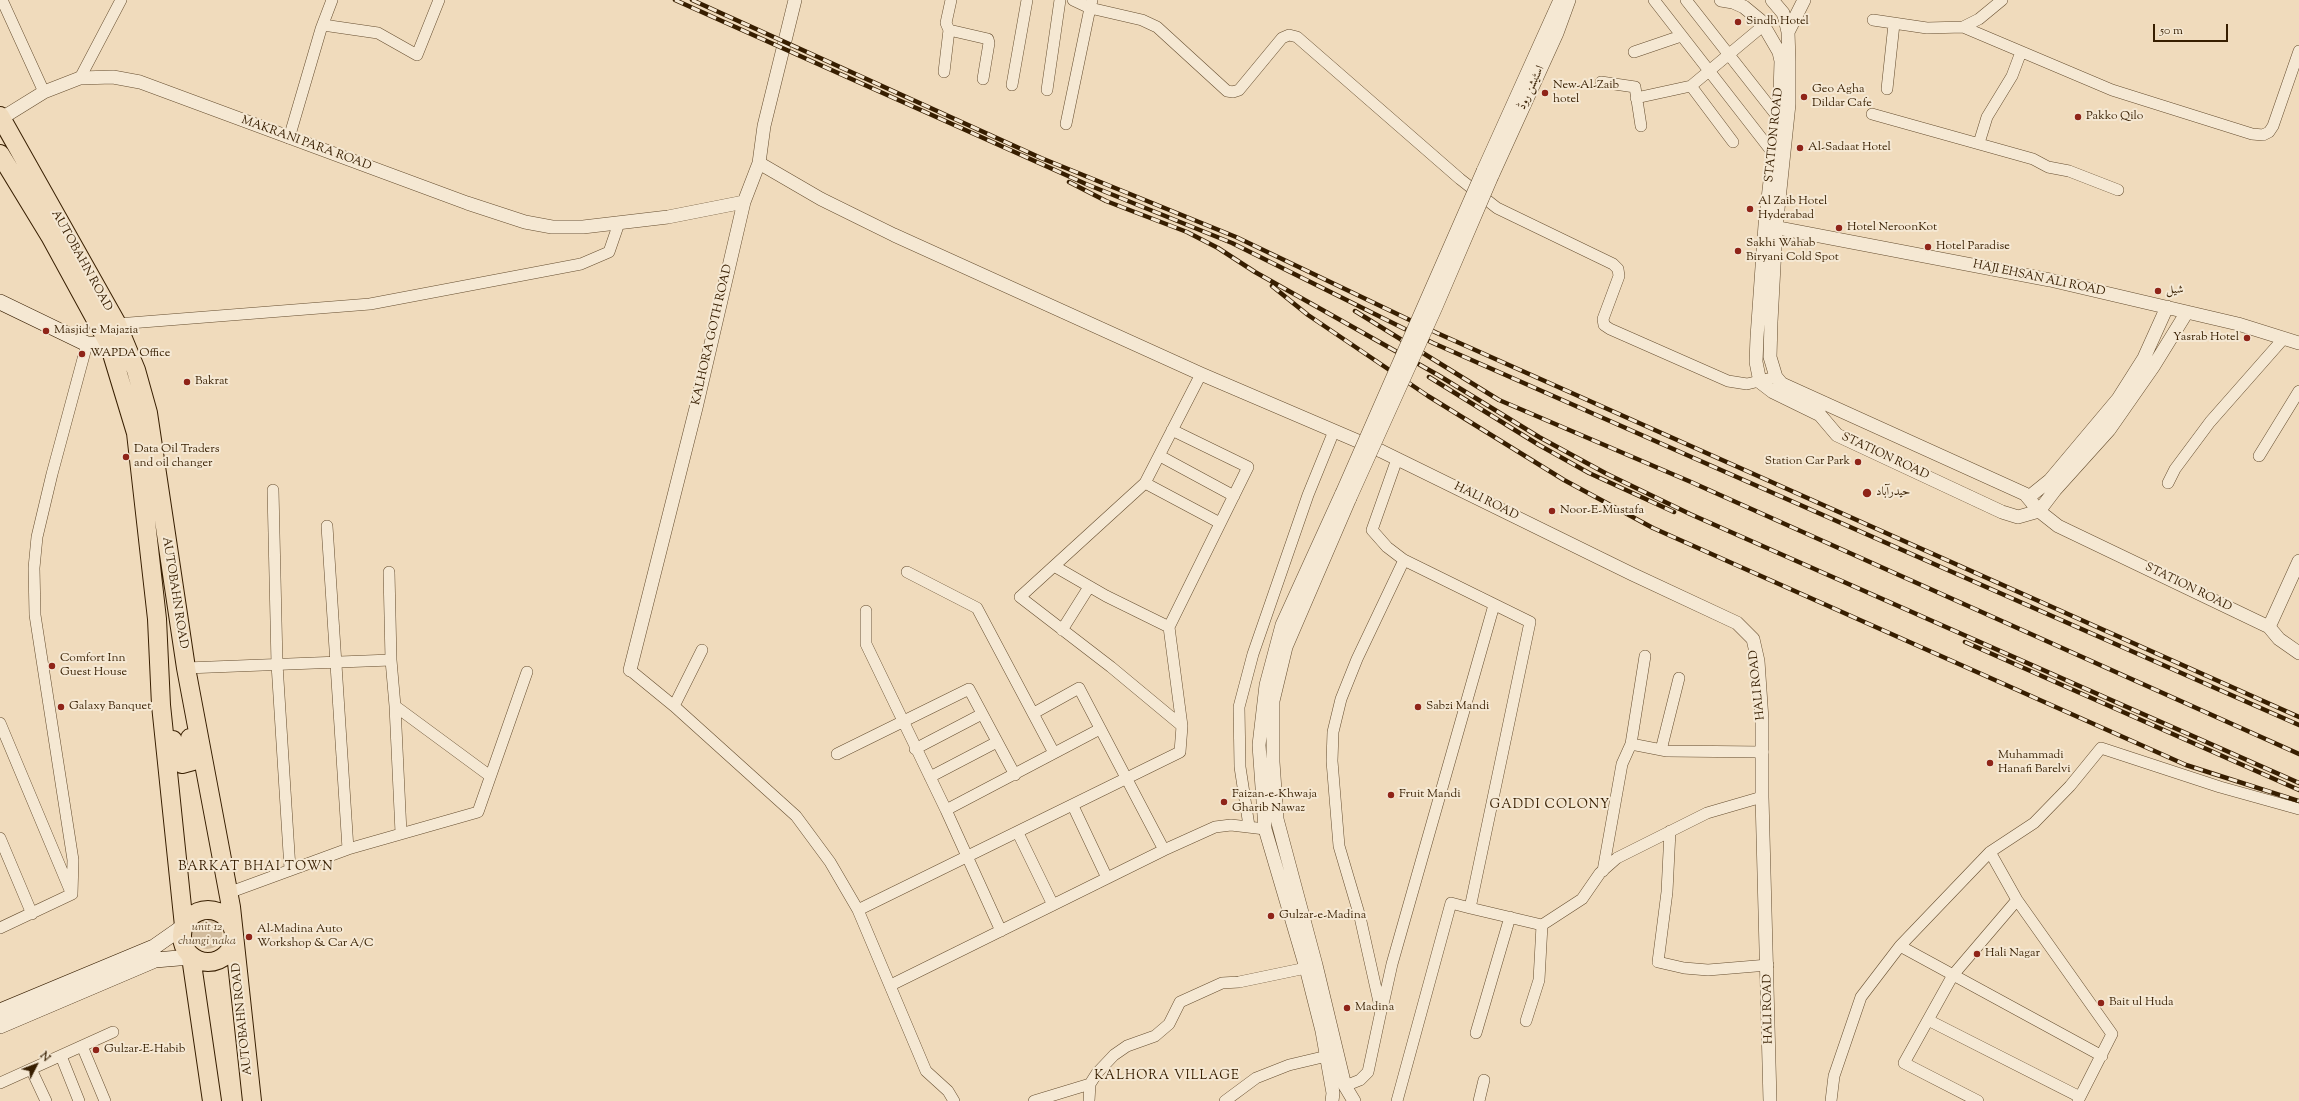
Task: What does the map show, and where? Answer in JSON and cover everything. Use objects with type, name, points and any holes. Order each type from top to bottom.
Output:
[{"type":"highway","name":"AUTOBAHN ROAD","points":[[1,117],[117,324],[136,370],[148,413],[186,668],[193,698],[228,893],[234,933],[252,1101]]},
{"type":"highway","name":"AUTOBAHN ROAD","points":[[0,154],[50,236],[109,344],[136,434],[157,619],[161,705],[184,926]]},
{"type":"highway","points":[[161,705],[170,726],[176,757],[182,764],[191,763],[194,758],[187,723],[193,698]]},
{"type":"highway","points":[[191,956],[202,961],[218,960],[230,949],[234,933],[227,918],[211,910],[195,914],[184,926],[182,940],[191,956],[212,1101]]},
{"type":"main road","points":[[0,302],[87,344],[109,344]]},
{"type":"main road","points":[[0,1011],[154,947],[184,926]]},
{"type":"main road","points":[[0,1026],[155,960],[191,956]]},
{"type":"street","points":[[2,0],[44,92]]},
{"type":"street","points":[[80,78],[121,0]]},
{"type":"street","points":[[290,138],[323,25],[332,0]]},
{"type":"street","points":[[323,25],[378,33],[416,55],[439,0]]},
{"type":"street","name":"KALHORA GOTH ROAD","points":[[630,670],[696,408],[744,202],[759,163],[764,126],[795,0]]},
{"type":"street","points":[[944,72],[949,30],[946,23],[951,0]]},
{"type":"street","points":[[1012,86],[1027,0]]},
{"type":"street","points":[[1046,90],[1060,0]]},
{"type":"street","points":[[1073,0],[1142,20],[1157,28],[1227,91],[1234,92],[1239,90],[1282,38],[1289,35],[1297,37],[1454,174],[1497,208],[1613,264],[1618,269],[1618,276],[1603,319],[1604,324],[1610,329],[1728,382],[1748,384],[1776,377]]},
{"type":"street","name":"اسٹیشن روڈ","points":[[1487,173],[1560,0]]},
{"type":"street","name":"اسٹیشن روڈ","points":[[1487,173],[1557,33],[1568,0]]},
{"type":"street","points":[[1654,0],[1773,153]]},
{"type":"street","points":[[1686,0],[1777,116]]},
{"type":"street","name":"STATION ROAD","points":[[1721,0],[1744,7],[1778,32]]},
{"type":"street","points":[[1746,0],[1760,9],[1778,32],[1785,61]]},
{"type":"street","name":"STATION ROAD","points":[[1772,0],[1783,13],[1778,32],[1779,52],[1785,61],[1789,104],[1770,226],[1756,362],[1760,382],[1773,392],[1820,415],[1837,435],[2002,512],[2018,517],[2039,511],[2058,526],[2269,627],[2279,639],[2299,653]]},
{"type":"street","points":[[1636,98],[1691,86],[1729,54],[1778,32],[1804,0]]},
{"type":"street","points":[[1963,27],[1979,19],[2002,0]]},
{"type":"street","points":[[1066,124],[1091,4]]},
{"type":"street","points":[[1873,20],[1927,28],[1963,27],[2112,90],[2252,134],[2263,135],[2269,132],[2273,126],[2299,51]]},
{"type":"street","points":[[1887,89],[1894,24]]},
{"type":"street","points":[[949,30],[988,40],[989,43],[983,79]]},
{"type":"street","points":[[1634,52],[1681,36]]},
{"type":"street","points":[[1979,143],[1987,117],[2012,76],[2021,52]]},
{"type":"street","name":"STATION ROAD","points":[[1785,61],[1773,153],[1770,226],[1770,357],[1776,377],[1782,384],[2029,497]]},
{"type":"street","name":"MAKRANI PARA ROAD","points":[[1,117],[44,92],[80,78],[112,77],[140,82],[467,203],[525,222],[552,227],[576,227],[668,217],[744,202]]},
{"type":"street","points":[[1601,82],[1635,86],[1641,126]]},
{"type":"street","points":[[1691,86],[1733,142]]},
{"type":"street","points":[[1872,114],[2033,159],[2048,167],[2069,171],[2118,190]]},
{"type":"street","name":"HALI ROAD","points":[[759,163],[821,199],[894,235],[1201,374],[1381,451],[1738,623],[1753,639],[1758,661],[1763,752],[1762,797],[1768,965],[1770,1101]]},
{"type":"street","points":[[1332,1101],[1333,1093],[1327,1056],[1306,968],[1265,829],[1259,746],[1266,685],[1282,626],[1346,495],[1487,173]]},
{"type":"street","points":[[117,324],[370,304],[581,264],[609,252],[619,223]]},
{"type":"street","name":"HAJI EHSAN ALI ROAD","points":[[1770,226],[1989,267],[2238,324],[2299,343]]},
{"type":"street","points":[[2167,307],[2144,358],[2118,398],[2050,480],[2029,497],[2039,511],[2055,490],[2108,430],[2153,367],[2187,312]]},
{"type":"street","points":[[2168,483],[2175,469],[2210,422],[2284,338]]},
{"type":"street","points":[[72,894],[73,860],[35,615],[34,568],[37,538],[52,474],[87,344]]},
{"type":"street","points":[[1182,726],[1020,597],[1145,483],[1201,374]]},
{"type":"street","points":[[2259,456],[2299,391]]},
{"type":"street","points":[[858,910],[968,858],[1180,752],[1182,726],[1169,627],[1248,467],[1172,430]]},
{"type":"street","points":[[1249,826],[1240,767],[1239,707],[1253,654],[1308,495],[1334,431]]},
{"type":"street","points":[[1160,456],[1234,496]]},
{"type":"street","points":[[1397,459],[1372,530],[1387,547],[1404,560],[1530,622],[1470,908]]},
{"type":"street","points":[[1145,483],[1220,523]]},
{"type":"street","points":[[273,490],[277,664],[290,869]]},
{"type":"street","points":[[1346,495],[1316,577],[1286,647],[1273,702],[1273,762],[1277,819],[1316,965],[1345,1086],[1354,1101]]},
{"type":"street","points":[[327,526],[348,849]]},
{"type":"street","points":[[1381,1011],[1360,917],[1339,846],[1332,761],[1333,739],[1341,699],[1357,659],[1404,560]]},
{"type":"street","points":[[2269,627],[2299,561]]},
{"type":"street","points":[[1054,566],[1089,587],[1169,627]]},
{"type":"street","points":[[389,572],[391,660],[402,833]]},
{"type":"street","points":[[907,572],[977,608],[1054,753]]},
{"type":"street","points":[[1062,630],[1089,587]]},
{"type":"street","points":[[1345,1086],[1360,1080],[1368,1072],[1392,964],[1494,605]]},
{"type":"street","points":[[866,611],[866,644],[946,810],[1001,931]]},
{"type":"street","points":[[674,706],[702,650]]},
{"type":"street","points":[[1603,871],[1622,764],[1631,744],[1645,656]]},
{"type":"street","points":[[186,668],[391,660]]},
{"type":"street","points":[[630,670],[674,706],[796,816],[830,862],[858,910],[891,985],[926,1071],[948,1091],[954,1101]]},
{"type":"street","points":[[228,893],[348,849],[478,812],[527,672]]},
{"type":"street","points":[[1661,750],[1679,678]]},
{"type":"street","points":[[1034,713],[1079,688],[1164,850]]},
{"type":"street","points":[[837,754],[969,689],[1014,775]]},
{"type":"street","points":[[395,706],[490,776]]},
{"type":"street","points":[[916,749],[982,714]]},
{"type":"street","points":[[0,723],[72,894]]},
{"type":"street","points":[[946,810],[1100,729]]},
{"type":"street","points":[[930,777],[997,742]]},
{"type":"street","points":[[1631,744],[1661,750],[1763,752]]},
{"type":"street","points":[[1831,1101],[1834,1076],[1861,997],[1900,946],[1990,852],[2034,823],[2070,786],[2101,748],[2220,787],[2299,809]]},
{"type":"street","points":[[1396,1101],[1451,903],[1510,916],[1542,925],[1582,899],[1603,871],[1617,858],[1707,813],[1762,797]]},
{"type":"street","points":[[1073,806],[1107,878]]},
{"type":"street","points":[[891,985],[1164,850],[1215,827],[1231,825],[1265,829]]},
{"type":"street","points":[[1670,831],[1668,892],[1658,962],[1684,968],[1708,970],[1768,965]]},
{"type":"street","points":[[1018,833],[1053,905]]},
{"type":"street","points":[[0,838],[32,914]]},
{"type":"street","points":[[1928,1020],[2079,1099],[2112,1034],[2017,900],[1990,852]]},
{"type":"street","points":[[0,928],[72,894]]},
{"type":"street","points":[[1978,1101],[1904,1063],[1953,975],[2017,900]]},
{"type":"street","points":[[1476,1033],[1510,916]]},
{"type":"street","points":[[1526,1021],[1539,980],[1542,925]]},
{"type":"street","points":[[1900,946],[2102,1056]]},
{"type":"street","points":[[1089,1101],[1090,1084],[1097,1073],[1114,1055],[1127,1046],[1155,1036],[1169,1024],[1180,1002],[1222,983],[1239,982],[1306,968]]},
{"type":"street","points":[[0,1083],[113,1032]]},
{"type":"street","points":[[82,1046],[105,1101]]},
{"type":"street","points":[[61,1056],[79,1101]]},
{"type":"street","points":[[1225,1101],[1256,1078],[1289,1065],[1327,1056]]},
{"type":"street","points":[[31,1069],[46,1101]]},
{"type":"street","points":[[1479,1101],[1484,1080]]},
{"type":"street","points":[[1034,1101],[1090,1084]]},
{"type":"green space","name":"unit 12 chungi naka","points":[[207,919],[218,923],[222,934],[218,945],[207,949],[196,945],[192,934],[196,923]]},
{"type":"railway","points":[[675,0],[1086,184],[1232,243],[1433,343],[2299,725]]},
{"type":"railway","points":[[692,0],[1041,158],[1236,237],[1437,333],[2299,717]]},
{"type":"railway","points":[[1069,182],[1106,201],[1187,232],[1218,248],[1255,272],[1438,375],[1539,437],[1607,474],[1690,514],[2299,783]]},
{"type":"railway","points":[[1272,286],[1308,315],[1428,396],[1564,480],[1653,528],[2186,765],[2299,801]]},
{"type":"railway","points":[[1355,311],[1499,400],[1691,482],[2299,754]]},
{"type":"railway","points":[[1429,377],[1539,445],[1589,473],[1674,512]]},
{"type":"railway","points":[[1965,642],[2299,790]]},
{"type":"place","name":"Sindh Hotel","points":[[1738,22]]},
{"type":"place","name":"New-Al-Zaib hotel","points":[[1545,93]]},
{"type":"place","name":"Geo Agha Dildar Cafe","points":[[1804,97]]},
{"type":"place","name":"Pakko Qilo","points":[[2078,117]]},
{"type":"place","name":"Al-Sadaat Hotel","points":[[1800,148]]},
{"type":"place","name":"Al Zaib Hotel Hyderabad","points":[[1750,209]]},
{"type":"place","name":"Hotel NeroonKot","points":[[1839,228]]},
{"type":"place","name":"Hotel Paradise","points":[[1928,247]]},
{"type":"place","name":"Sakhi Wahab Biryani Cold Spot","points":[[1738,251]]},
{"type":"place","name":"شیل","points":[[2158,291]]},
{"type":"place","name":"Masjid e Majazia","points":[[46,331]]},
{"type":"place","name":"Yasrab Hotel","points":[[2247,338]]},
{"type":"place","name":"WAPDA Office","points":[[82,354]]},
{"type":"place","name":"Bakrat","points":[[187,382]]},
{"type":"place","name":"Data Oil Traders and oil changer","points":[[126,457]]},
{"type":"place","name":"Station Car Park","points":[[1858,462]]},
{"type":"place","name":"حیدرآباد","points":[[1867,493]]},
{"type":"place","name":"Noor-E-Mustafa","points":[[1552,511]]},
{"type":"place","name":"Comfort Inn Guest House","points":[[52,666]]},
{"type":"place","name":"Galaxy Banquet","points":[[61,707]]},
{"type":"place","name":"Sabzi Mandi","points":[[1418,707]]},
{"type":"place","name":"Muhammadi Hanafi Barelvi","points":[[1990,763]]},
{"type":"place","name":"Fruit Mandi","points":[[1391,795]]},
{"type":"place","name":"Faizan-e-Khwaja Gharib Nawaz","points":[[1224,802]]},
{"type":"place","name":"Gulzar-e-Madina","points":[[1271,916]]},
{"type":"place","name":"Al-Madina Auto Workshop & Car A/C","points":[[249,937]]},
{"type":"place","name":"Hali Nagar","points":[[1977,954]]},
{"type":"place","name":"Bait ul Huda","points":[[2101,1003]]},
{"type":"place","name":"Madina","points":[[1347,1008]]},
{"type":"place","name":"Gulzar-E-Habib","points":[[96,1050]]},
{"type":"district","name":"GADDI COLONY","points":[[1550,806]]},
{"type":"district","name":"BARKAT BHAI TOWN","points":[[256,868]]},
{"type":"district","name":"KALHORA VILLAGE","points":[[1167,1077]]}]
